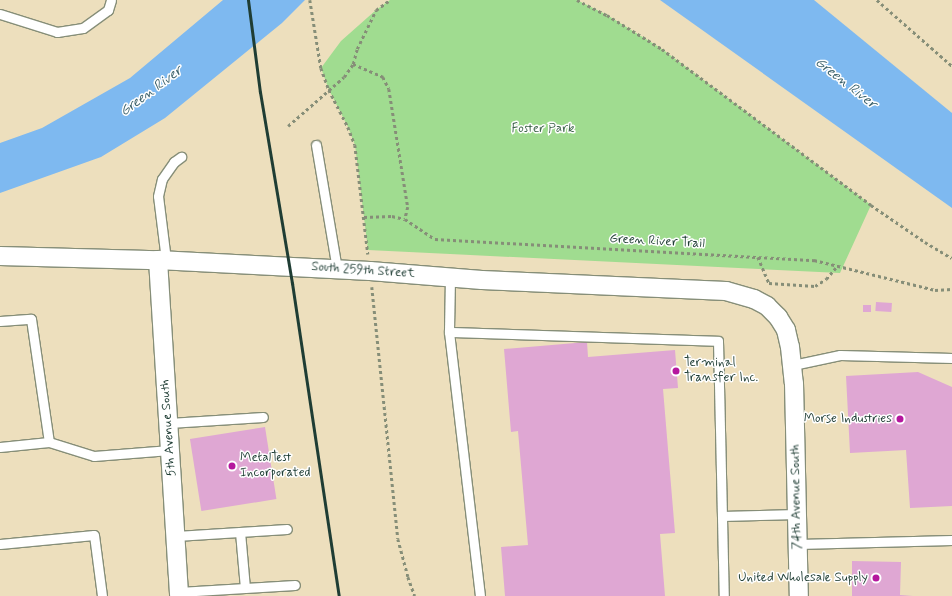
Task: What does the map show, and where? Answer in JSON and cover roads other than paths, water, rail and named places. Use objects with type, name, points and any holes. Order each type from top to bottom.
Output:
[{"type":"street","name":"South 259th Street","points":[[0,256],[162,260],[370,271],[450,278],[726,291]]},
{"type":"street","name":"5th Avenue South","points":[[162,260],[170,450],[179,594]]},
{"type":"street","name":"74th Avenue South","points":[[726,291],[754,299],[773,311],[786,330],[793,365],[799,596]]},
{"type":"lane","points":[[0,14],[57,32],[83,28],[108,10],[112,0]]},
{"type":"lane","points":[[316,145],[337,269]]},
{"type":"lane","points":[[162,260],[158,196],[162,179],[174,162],[181,157]]},
{"type":"lane","points":[[450,278],[449,332],[480,596]]},
{"type":"lane","points":[[0,321],[31,319],[49,442]]},
{"type":"lane","points":[[449,332],[718,341],[724,596]]},
{"type":"lane","points":[[793,365],[840,354],[952,358]]},
{"type":"lane","points":[[169,423],[263,417]]},
{"type":"lane","points":[[0,447],[49,442],[94,456],[170,450]]},
{"type":"lane","points":[[722,516],[797,514]]},
{"type":"lane","points":[[176,536],[286,529]]},
{"type":"lane","points":[[240,532],[245,588]]},
{"type":"lane","points":[[0,544],[94,535],[102,596]]},
{"type":"lane","points":[[798,544],[952,540]]},
{"type":"lane","points":[[179,594],[296,585]]},
{"type":"water","name":"Green River","points":[[223,0],[305,0],[282,23],[165,118],[101,157],[0,193],[0,143],[42,128],[130,78]]},
{"type":"water","name":"Green River","points":[[660,0],[814,0],[952,113],[952,208]]},
{"type":"railway","points":[[248,0],[260,92],[292,283],[339,596]]},
{"type":"place","name":"Terminal Transfer Inc.","points":[[676,371]]},
{"type":"place","name":"Morse Industries","points":[[900,419]]},
{"type":"place","name":"MetalTest Incorporated","points":[[232,466]]},
{"type":"place","name":"United Wholesale Supply","points":[[876,578]]},
{"type":"park label","name":"Foster Park","points":[[543,129]]}]
